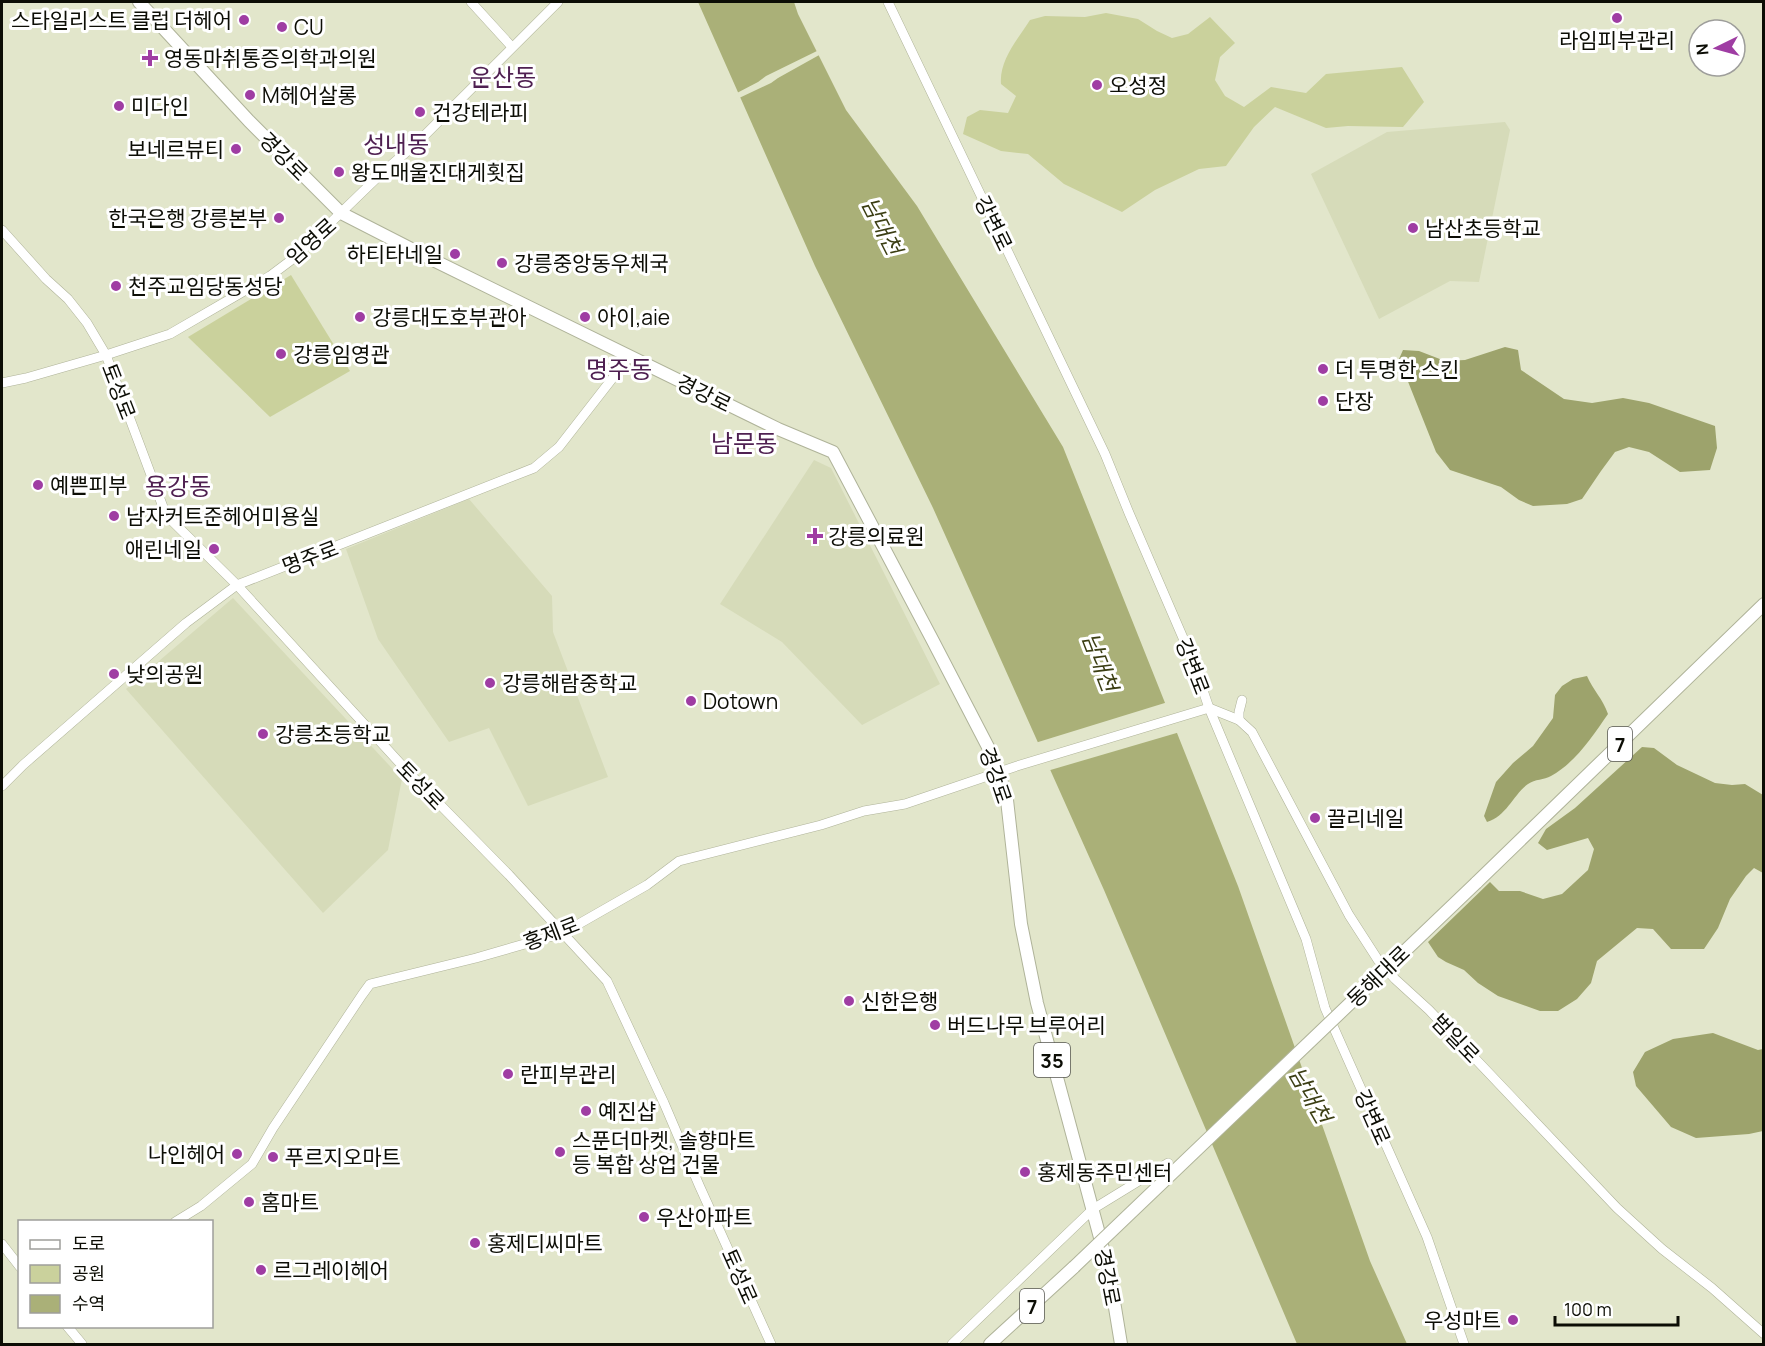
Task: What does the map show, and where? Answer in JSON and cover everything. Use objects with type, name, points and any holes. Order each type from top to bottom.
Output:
[{"type":"main road","name":"경강로","points":[[139,2],[249,121],[341,213],[629,357],[778,429],[832,452],[933,641],[999,772],[1007,800],[1021,924],[1037,1003],[1109,1271],[1121,1344]]},
{"type":"main road","name":"동해대로","points":[[990,1344],[1074,1267],[1476,883],[1764,604]]},
{"type":"street","points":[[471,2],[512,47]]},
{"type":"street","name":"임영로","points":[[2,383],[106,356],[170,334],[270,276],[294,258],[382,173],[419,141],[558,2]]},
{"type":"street","name":"강변로","points":[[888,2],[1105,454],[1193,661],[1207,709],[1306,939],[1324,1008],[1427,1237],[1464,1344]]},
{"type":"street","name":"토성로","points":[[2,230],[87,322],[106,356],[166,515],[237,585],[408,772],[509,875],[607,981],[771,1344]]},
{"type":"street","name":"명주로","points":[[2,786],[186,623],[237,585],[534,468],[559,447],[629,357]]},
{"type":"street","points":[[1239,720],[1242,700]]},
{"type":"street","name":"범일로","points":[[1207,709],[1239,720],[1252,732],[1349,915],[1378,960],[1429,1010],[1617,1208],[1662,1249],[1712,1288],[1764,1334]]},
{"type":"street","name":"홍제로","points":[[177,1220],[201,1206],[252,1164],[273,1128],[370,984],[476,958],[563,933],[647,885],[679,861],[822,825],[864,811],[905,804],[1017,766],[1207,709]]},
{"type":"street","name":"경강로","points":[[952,1344],[1093,1209],[1168,1163]]},
{"type":"street","points":[[2,1244],[18,1264]]},
{"type":"street","points":[[69,1328],[82,1344]]},
{"type":"shaded area","name":"남산초등학교","points":[[1505,122],[1510,130],[1479,282],[1450,281],[1379,319],[1311,174],[1387,132]]},
{"type":"shaded area","points":[[1505,347],[1518,350],[1521,370],[1564,399],[1592,403],[1623,398],[1649,403],[1715,426],[1717,448],[1710,470],[1680,472],[1649,452],[1629,447],[1615,452],[1582,499],[1567,504],[1533,506],[1519,500],[1501,487],[1450,470],[1436,452],[1399,359],[1403,350],[1419,351],[1445,361],[1465,360]]},
{"type":"shaded area","name":"강릉의료원","points":[[814,460],[831,468],[940,684],[862,725],[782,642],[720,604]]},
{"type":"shaded area","name":"강릉해람중학교","points":[[469,499],[552,596],[553,632],[608,777],[528,806],[489,728],[449,742],[378,639],[346,549]]},
{"type":"shaded area","name":"강릉초등학교","points":[[233,598],[402,779],[388,850],[323,913],[126,689]]},
{"type":"shaded area","points":[[1587,676],[1608,714],[1568,764],[1551,776],[1528,784],[1500,815],[1487,822],[1484,816],[1496,782],[1533,746],[1553,718],[1555,695],[1562,686],[1573,679]]},
{"type":"shaded area","points":[[1642,747],[1654,748],[1677,765],[1715,783],[1745,784],[1763,795],[1763,873],[1754,868],[1746,876],[1730,899],[1718,928],[1704,949],[1671,949],[1653,929],[1637,928],[1597,961],[1591,983],[1577,999],[1558,1011],[1540,1011],[1498,996],[1478,983],[1464,970],[1438,957],[1428,942],[1490,882],[1499,891],[1520,891],[1543,899],[1562,894],[1588,870],[1594,849],[1588,838],[1547,850],[1538,843],[1546,829],[1575,808]]},
{"type":"shaded area","points":[[1713,1033],[1758,1050],[1763,1049],[1763,1131],[1696,1138],[1671,1127],[1636,1086],[1633,1072],[1645,1052],[1673,1039]]},
{"type":"green space","points":[[1106,13],[1138,19],[1172,38],[1188,34],[1210,17],[1235,43],[1220,57],[1215,80],[1225,96],[1244,107],[1271,87],[1306,93],[1326,74],[1402,67],[1424,102],[1403,127],[1326,128],[1275,107],[1254,127],[1226,166],[1199,169],[1155,190],[1122,212],[1064,184],[1028,154],[1001,151],[963,134],[967,117],[980,110],[1008,113],[1016,96],[1001,84],[1001,75],[1010,50],[1030,20],[1045,16],[1085,17]]},
{"type":"green space","points":[[291,275],[350,371],[270,417],[188,337]]},
{"type":"water","name":"남대천","points":[[698,2],[794,2],[846,110],[917,206],[1063,447],[1238,886],[1370,1261],[1407,1344],[1297,1344],[1104,890],[933,508],[815,266]]},
{"type":"pier","points":[[819,50],[821,54],[771,83],[737,99],[735,94]]},
{"type":"pier","points":[[1168,702],[1180,732],[1047,771],[1035,743]]},
{"type":"place","name":"라임피부관리","points":[[1617,18]]},
{"type":"place","name":"스타일리스트 클럽 더헤어","points":[[244,20]]},
{"type":"place","name":"CU","points":[[282,27]]},
{"type":"place","name":"영동마취통증의학과의원","points":[[150,58]]},
{"type":"place","name":"오성정","points":[[1097,85]]},
{"type":"place","name":"M헤어살롱","points":[[250,95]]},
{"type":"place","name":"미다인","points":[[119,106]]},
{"type":"place","name":"건강테라피","points":[[420,112]]},
{"type":"place","name":"보네르뷰티","points":[[236,149]]},
{"type":"place","name":"왕도매울진대게횟집","points":[[339,172]]},
{"type":"place","name":"한국은행 강릉본부","points":[[279,218]]},
{"type":"place","name":"남산초등학교","points":[[1413,228]]},
{"type":"place","name":"하티타네일","points":[[455,254]]},
{"type":"place","name":"강릉중앙동우체국","points":[[502,263]]},
{"type":"place","name":"천주교임당동성당","points":[[116,286]]},
{"type":"place","name":"강릉대도호부관아","points":[[360,317]]},
{"type":"place","name":"아이,aie","points":[[585,317]]},
{"type":"place","name":"강릉임영관","points":[[281,354]]},
{"type":"place","name":"더 투명한 스킨","points":[[1323,369]]},
{"type":"place","name":"단장","points":[[1323,401]]},
{"type":"place","name":"예쁜피부","points":[[38,485]]},
{"type":"place","name":"남자커트준헤어미용실","points":[[114,516]]},
{"type":"place","name":"강릉의료원","points":[[815,536]]},
{"type":"place","name":"애린네일","points":[[214,549]]},
{"type":"place","name":"낮의공원","points":[[114,674]]},
{"type":"place","name":"강릉해람중학교","points":[[490,683]]},
{"type":"place","name":"Dotown","points":[[691,701]]},
{"type":"place","name":"강릉초등학교","points":[[263,734]]},
{"type":"place","name":"끌리네일","points":[[1315,818]]},
{"type":"place","name":"신한은행","points":[[849,1001]]},
{"type":"place","name":"버드나무 브루어리","points":[[935,1025]]},
{"type":"place","name":"란피부관리","points":[[508,1074]]},
{"type":"place","name":"예진샵","points":[[586,1111]]},
{"type":"place","name":"스푼더마켓, 솔향마트 등 복합 상업 건물","points":[[560,1152]]},
{"type":"place","name":"나인헤어","points":[[237,1154]]},
{"type":"place","name":"푸르지오마트","points":[[273,1157]]},
{"type":"place","name":"홍제동주민센터","points":[[1025,1172]]},
{"type":"place","name":"홈마트","points":[[249,1202]]},
{"type":"place","name":"우산아파트","points":[[644,1217]]},
{"type":"place","name":"홍제디씨마트","points":[[475,1243]]},
{"type":"place","name":"르그레이헤어","points":[[261,1270]]},
{"type":"place","name":"우성마트","points":[[1513,1320]]},
{"type":"district","name":"운산동","points":[[503,76]]},
{"type":"district","name":"성내동","points":[[396,143]]},
{"type":"district","name":"명주동","points":[[619,368]]},
{"type":"district","name":"남문동","points":[[744,442]]},
{"type":"district","name":"용강동","points":[[178,485]]}]
